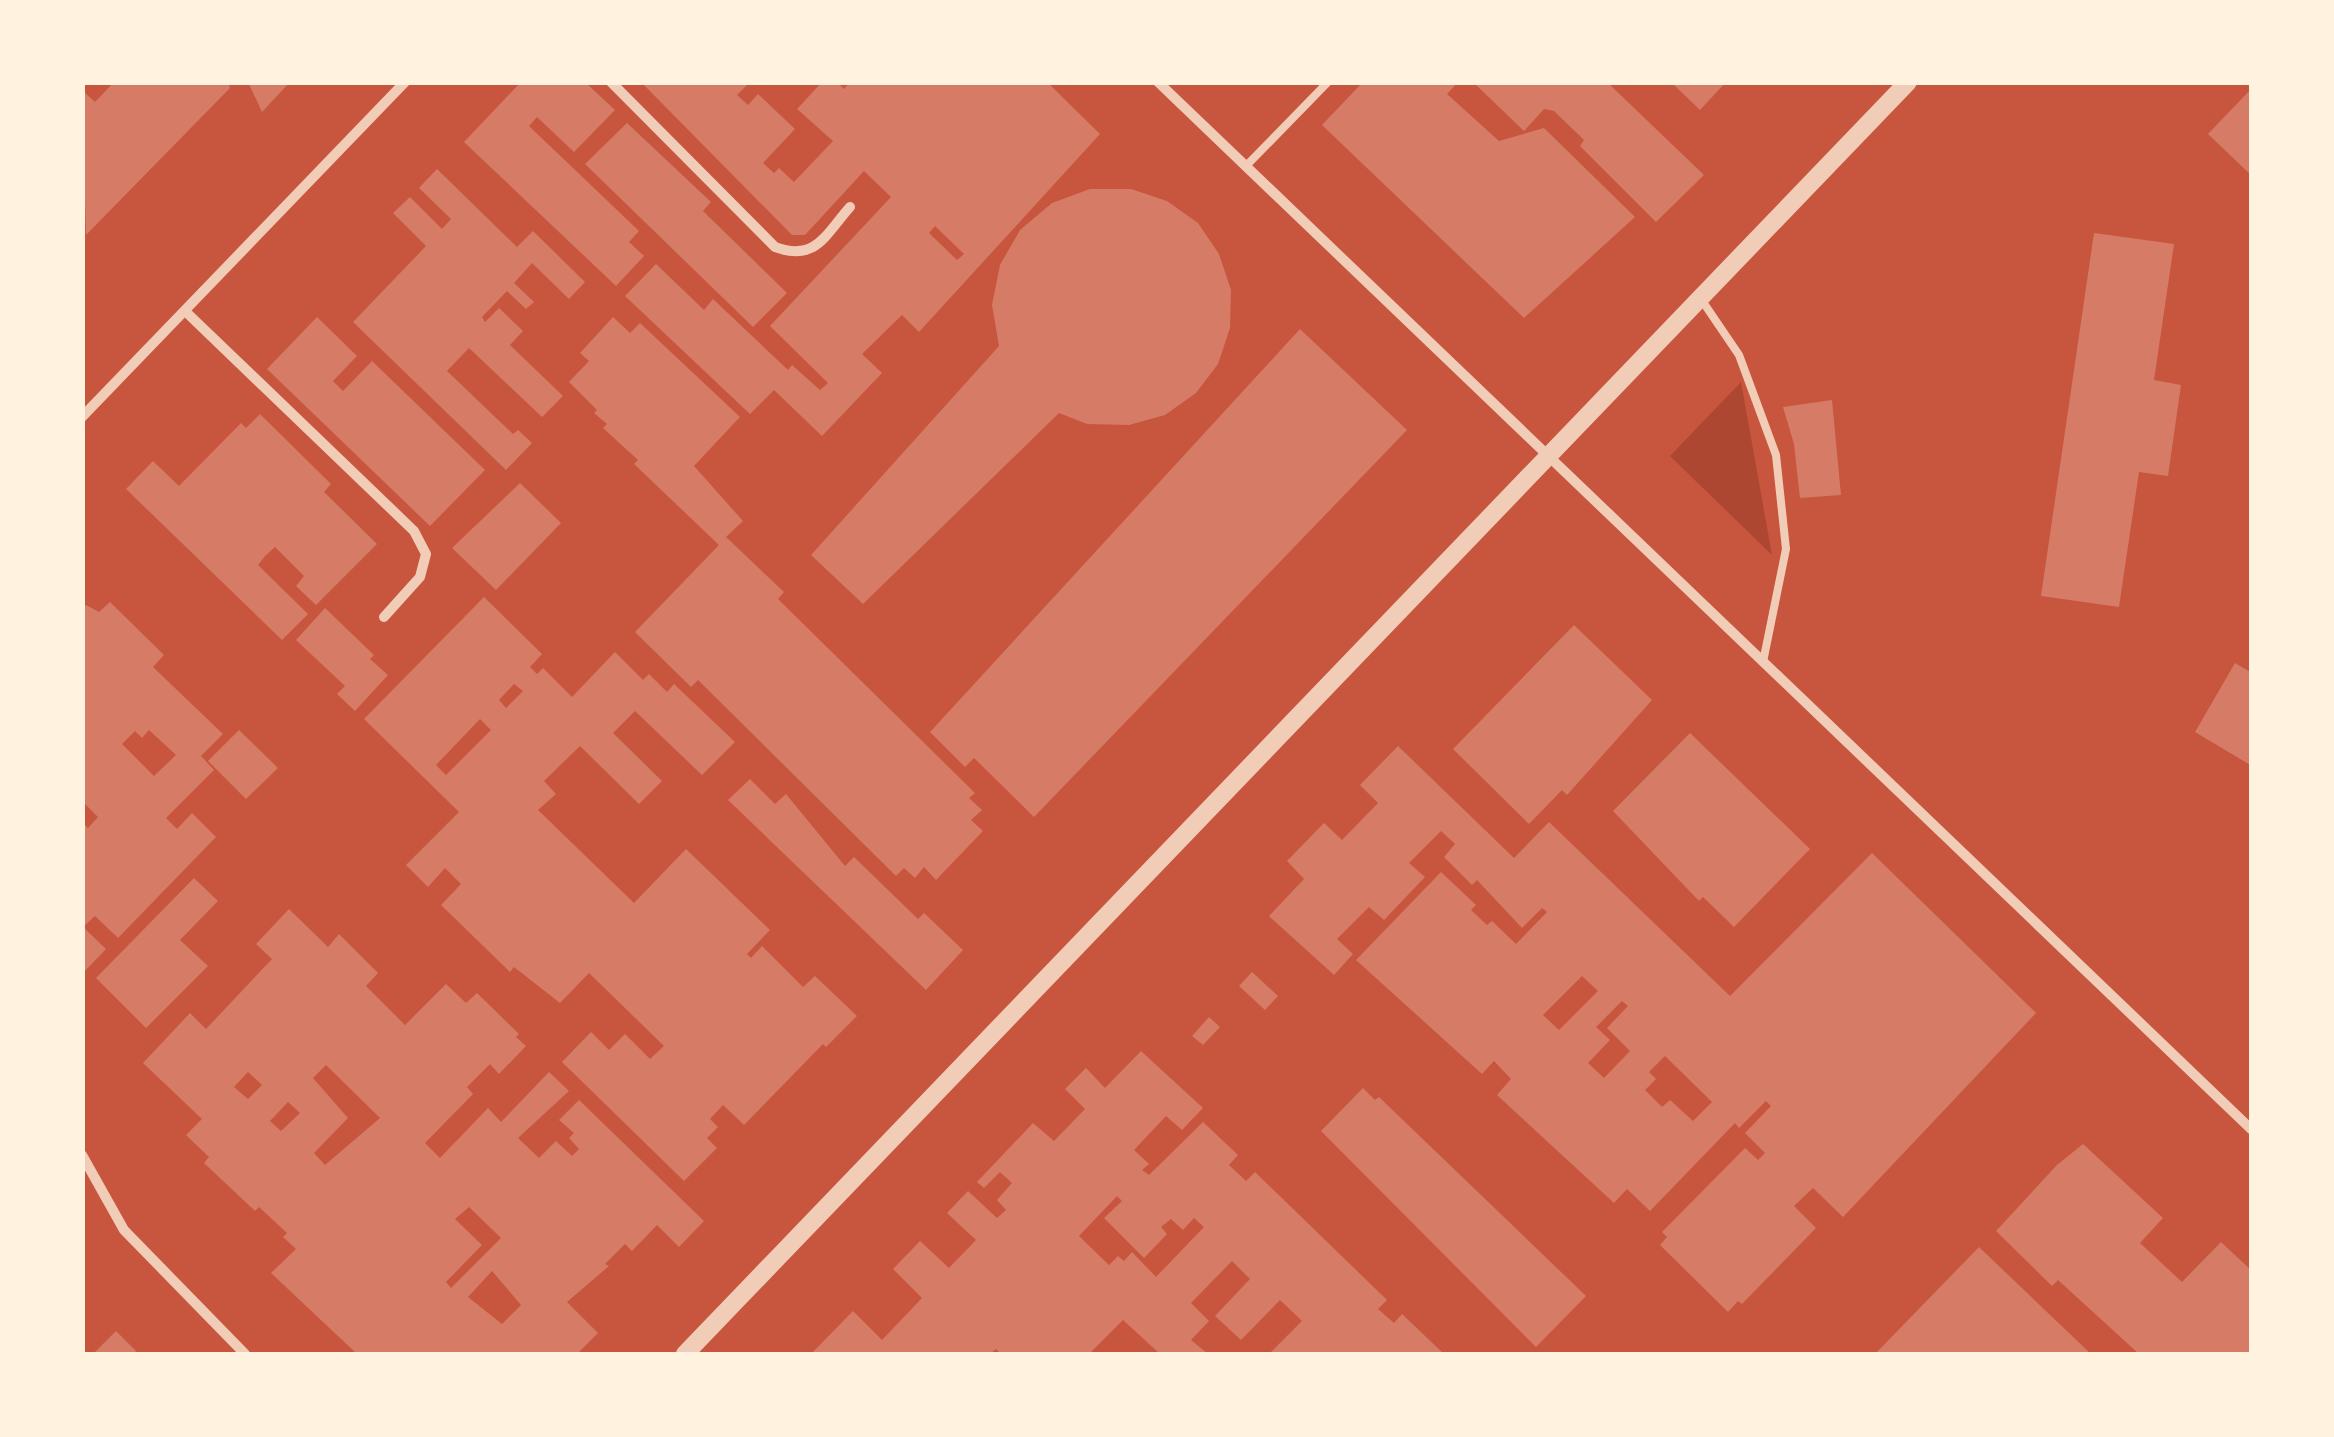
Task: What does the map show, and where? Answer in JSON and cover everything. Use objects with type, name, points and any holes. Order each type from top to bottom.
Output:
[{"type":"street","points":[[82,417],[404,82]]},
{"type":"street","points":[[611,82],[775,247],[796,255],[813,250],[850,206]]},
{"type":"street","points":[[1158,82],[2252,1130]]},
{"type":"street","points":[[684,1354],[1908,82]]},
{"type":"street","points":[[185,310],[414,531],[426,554],[420,577],[384,617]]},
{"type":"street","points":[[82,1155],[124,1230],[245,1354]]},
{"type":"lane","points":[[1246,166],[1328,82]]},
{"type":"lane","points":[[1701,299],[1740,355],[1776,455],[1786,549],[1763,662]]},
{"type":"shaded area","points":[[1741,382],[1772,555],[1670,456]]},
{"type":"building","points":[[114,82],[228,82],[230,88],[86,235],[82,90],[95,102]]},
{"type":"building","points":[[248,82],[290,82],[262,112]]},
{"type":"building","points":[[521,82],[585,82],[615,110],[574,152],[537,117],[529,126],[639,231],[629,242],[644,256],[616,286],[464,142]]},
{"type":"building","points":[[641,82],[750,82],[737,95],[748,105],[758,94],[795,129],[763,163],[774,173],[779,168],[794,182],[833,141],[797,109],[822,82],[837,82],[844,89],[850,82],[1047,82],[1100,134],[919,332],[902,315],[862,354],[882,373],[822,436],[774,390],[750,414],[625,296],[656,264],[704,310],[713,299],[788,370],[792,365],[820,390],[828,383],[770,326],[891,197],[864,171],[805,235],[792,235]],"holes":[[[935,226],[964,254],[957,260],[929,233]]]},
{"type":"building","points":[[1363,82],[1458,82],[1447,94],[1499,141],[1544,128],[1635,217],[1524,318],[1322,125]]},
{"type":"building","points":[[1473,82],[1607,82],[1704,175],[1656,222],[1580,146],[1584,140],[1554,111],[1544,109],[1524,131]]},
{"type":"building","points":[[1671,82],[1726,82],[1700,110]]},
{"type":"building","points":[[2252,88],[2252,176],[2208,134]]},
{"type":"building","points":[[627,123],[711,202],[703,211],[787,293],[753,327],[585,164]]},
{"type":"building","points":[[437,169],[517,247],[533,231],[585,282],[569,299],[532,263],[514,283],[534,302],[526,309],[507,291],[482,317],[485,322],[499,308],[523,331],[510,345],[563,396],[542,417],[469,348],[447,371],[513,434],[518,430],[532,443],[506,470],[353,322],[426,246],[393,213],[410,197],[442,229],[451,219],[419,188]]},
{"type":"building","points":[[1090,189],[1131,189],[1167,201],[1198,223],[1219,254],[1231,290],[1230,328],[1218,364],[1196,393],[1165,415],[1129,425],[1087,424],[1059,413],[863,604],[811,555],[999,346],[992,305],[1000,265],[1020,230],[1052,203]]},
{"type":"building","points":[[2094,233],[2174,244],[2154,380],[2181,385],[2168,476],[2139,472],[2119,607],[2041,596]]},
{"type":"building","points":[[317,317],[357,356],[333,381],[343,391],[372,361],[485,470],[430,526],[267,369]]},
{"type":"building","points":[[613,317],[630,333],[640,323],[740,417],[694,466],[743,521],[726,537],[784,592],[778,599],[975,793],[969,798],[982,810],[971,820],[983,831],[936,880],[924,867],[915,878],[904,868],[896,876],[698,680],[691,687],[635,632],[719,545],[634,464],[638,460],[603,428],[607,424],[594,413],[597,410],[569,382],[589,361],[580,353]]},
{"type":"building","points":[[1300,329],[1407,430],[1034,817],[974,758],[965,767],[930,732]]},
{"type":"building","points":[[1832,400],[1841,495],[1800,498],[1794,444],[1783,407]]},
{"type":"building","points":[[260,414],[331,484],[324,492],[377,544],[316,605],[296,586],[304,576],[275,547],[265,556],[258,565],[308,614],[282,640],[126,489],[153,461],[179,486],[241,423],[246,428]]},
{"type":"building","points":[[520,483],[561,523],[496,590],[452,548]]},
{"type":"building","points":[[484,597],[542,654],[530,667],[537,674],[543,668],[572,697],[615,652],[643,680],[649,674],[667,692],[674,684],[735,742],[702,775],[635,711],[613,733],[662,781],[639,804],[580,746],[544,781],[556,794],[538,810],[634,903],[686,849],[770,930],[747,954],[751,958],[762,946],[803,987],[815,976],[857,1016],[826,1047],[823,1044],[744,1125],[723,1105],[710,1119],[718,1127],[707,1138],[717,1148],[684,1181],[562,1062],[591,1032],[609,1050],[625,1034],[650,1059],[664,1046],[589,973],[560,1003],[514,967],[510,972],[441,905],[461,884],[445,868],[428,887],[406,865],[459,812],[364,719]],"holes":[[[514,684],[523,691],[506,708],[499,700]],[[480,719],[491,730],[446,775],[436,765]]]},
{"type":"building","points":[[110,602],[164,655],[153,667],[223,734],[201,756],[214,770],[166,818],[177,829],[192,813],[216,837],[118,938],[95,916],[83,927],[106,949],[82,974],[82,822],[88,828],[98,817],[82,801],[82,609],[86,605],[99,612]],"holes":[[[149,730],[176,755],[154,776],[122,744],[135,731],[142,738]]]},
{"type":"building","points":[[325,608],[374,655],[370,659],[388,675],[355,711],[337,694],[345,686],[296,640]]},
{"type":"building","points":[[1574,625],[1652,700],[1567,795],[1562,790],[1529,824],[1453,749]]},
{"type":"building","points":[[2235,663],[2252,673],[2252,766],[2195,732]]},
{"type":"building","points":[[239,730],[278,768],[246,799],[208,761]]},
{"type":"building","points":[[1690,733],[1810,849],[1734,927],[1703,897],[1699,901],[1613,811]]},
{"type":"building","points":[[1398,746],[1514,858],[1549,822],[1730,996],[1872,853],[2036,1013],[1843,1217],[1813,1188],[1794,1206],[1816,1228],[1742,1304],[1738,1301],[1728,1312],[1660,1245],[1667,1237],[1662,1232],[1745,1148],[1758,1160],[1765,1153],[1745,1133],[1771,1106],[1766,1101],[1739,1128],[1735,1123],[1650,1211],[1627,1189],[1614,1203],[1497,1095],[1511,1079],[1494,1061],[1482,1074],[1356,960],[1441,872],[1476,905],[1471,910],[1487,925],[1492,921],[1516,944],[1547,912],[1542,908],[1522,928],[1477,880],[1472,885],[1444,857],[1455,844],[1441,831],[1409,863],[1425,877],[1384,920],[1369,907],[1337,939],[1353,954],[1334,975],[1269,916],[1304,879],[1287,861],[1324,823],[1342,840],[1378,803],[1360,785]],"holes":[[[1582,976],[1598,991],[1559,1030],[1543,1015]],[[1622,1001],[1628,1006],[1607,1028],[1630,1051],[1604,1078],[1588,1063],[1610,1040],[1596,1027]],[[1665,1056],[1712,1102],[1693,1121],[1670,1100],[1662,1107],[1645,1090],[1656,1079],[1649,1072]]]},
{"type":"building","points":[[750,779],[775,804],[786,794],[845,866],[854,857],[918,919],[924,913],[963,950],[926,990],[728,800]]},
{"type":"building","points":[[194,878],[218,901],[180,940],[208,966],[146,1028],[96,978]]},
{"type":"building","points":[[289,909],[328,947],[339,934],[378,973],[366,986],[405,1025],[446,984],[466,1003],[477,993],[519,1034],[516,1037],[526,1046],[499,1074],[490,1064],[467,1087],[473,1094],[425,1143],[440,1158],[488,1108],[501,1122],[549,1072],[569,1091],[518,1138],[539,1158],[556,1141],[572,1156],[579,1149],[569,1138],[574,1133],[559,1120],[579,1100],[704,1221],[679,1247],[657,1225],[632,1251],[625,1244],[605,1264],[609,1266],[567,1302],[598,1333],[577,1354],[357,1354],[271,1273],[296,1249],[283,1237],[287,1233],[259,1207],[255,1211],[204,1163],[209,1157],[186,1135],[202,1119],[143,1063],[190,1013],[206,1029],[272,959],[256,944]],"holes":[[[326,1065],[380,1118],[325,1165],[314,1153],[348,1118],[313,1078]],[[248,1072],[262,1085],[248,1099],[234,1087]],[[288,1102],[300,1113],[281,1131],[270,1121]],[[469,1207],[501,1238],[451,1288],[446,1282],[482,1245],[455,1219]],[[492,1271],[521,1305],[502,1324],[468,1297]]]},
{"type":"building","points":[[1252,972],[1278,996],[1265,1010],[1239,986]]},
{"type":"building","points":[[1209,1017],[1220,1027],[1203,1045],[1192,1036]]},
{"type":"building","points":[[1141,1051],[1203,1108],[1182,1130],[1166,1116],[1134,1150],[1149,1164],[1142,1170],[1149,1175],[1203,1122],[1238,1155],[1229,1165],[1246,1181],[1255,1172],[1387,1300],[1378,1309],[1394,1323],[1402,1314],[1444,1354],[1269,1354],[1302,1321],[1280,1300],[1241,1340],[1215,1316],[1250,1279],[1232,1261],[1191,1303],[1209,1321],[1191,1340],[1208,1354],[1160,1354],[1123,1320],[1089,1354],[1001,1354],[996,1349],[990,1354],[811,1354],[853,1311],[882,1340],[922,1298],[893,1269],[920,1241],[949,1268],[976,1240],[947,1213],[968,1191],[997,1218],[1006,1210],[997,1200],[1012,1183],[1000,1172],[984,1188],[977,1182],[1033,1123],[1054,1141],[1085,1109],[1065,1089],[1086,1068],[1105,1088]],"holes":[[[1117,1196],[1122,1201],[1104,1218],[1144,1258],[1167,1234],[1161,1227],[1171,1219],[1183,1230],[1194,1218],[1204,1227],[1156,1277],[1132,1252],[1124,1261],[1118,1256],[1109,1265],[1079,1236]]]},
{"type":"building","points":[[1363,1088],[1375,1100],[1379,1097],[1586,1296],[1536,1347],[1321,1131]]},
{"type":"building","points":[[2083,1144],[2163,1218],[2140,1243],[2182,1282],[2221,1242],[2252,1271],[2252,1354],[2139,1354],[2058,1280],[2052,1286],[1996,1231],[2057,1165]]},
{"type":"building","points":[[1979,1247],[2091,1354],[1875,1354]]},
{"type":"building","points":[[116,1331],[136,1351],[93,1354]]}]
